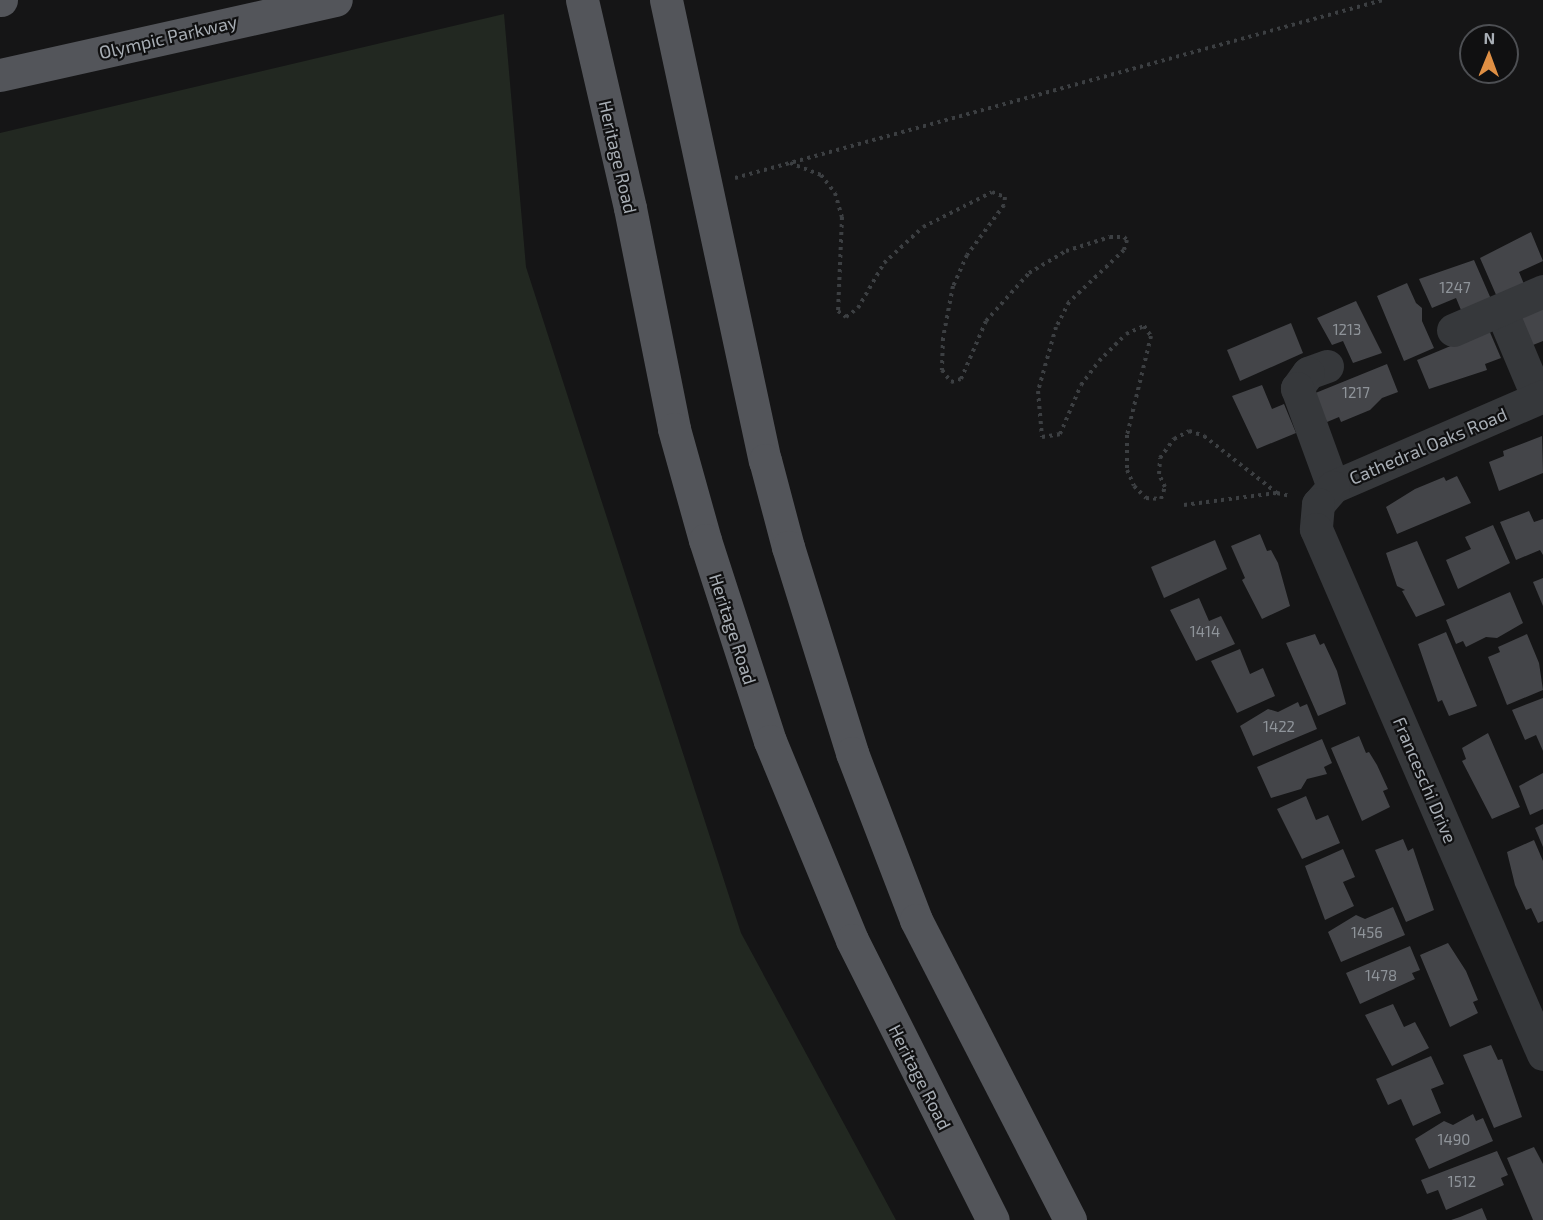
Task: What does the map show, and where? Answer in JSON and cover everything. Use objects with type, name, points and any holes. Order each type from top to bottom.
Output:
[{"type":"main road","name":"Olympic Parkway","points":[[0,75],[336,0]]},
{"type":"main road","name":"Heritage Road","points":[[582,0],[630,208],[674,429],[705,540],[766,729],[852,940],[993,1220]]},
{"type":"main road","points":[[666,0],[705,186],[785,536],[852,753],[916,920],[1070,1220]]},
{"type":"street","points":[[1453,330],[1543,291]]},
{"type":"street","points":[[1501,310],[1540,397]]},
{"type":"street","points":[[1325,495],[1297,388],[1308,372],[1327,366]]},
{"type":"street","name":"Cathedral Oaks Road","points":[[1325,495],[1540,397]]},
{"type":"street","name":"Franceschi Drive","points":[[1325,495],[1316,529],[1543,1054]]},
{"type":"path","points":[[705,186],[1383,0]]},
{"type":"path","points":[[790,163],[821,175],[835,193],[842,217],[838,311],[846,317],[858,308],[884,263],[923,226],[971,200],[992,192],[1005,197],[1004,205],[967,255],[953,286],[943,338],[942,370],[951,382],[961,379],[986,321],[1029,273],[1066,251],[1110,237],[1124,237],[1127,240],[1125,250],[1069,302],[1056,327],[1038,392],[1042,437],[1060,434],[1081,385],[1099,361],[1126,334],[1144,326],[1151,336],[1127,435],[1127,470],[1134,486],[1146,498],[1161,499],[1165,487],[1159,474],[1160,458],[1174,439],[1188,431],[1204,436],[1277,493]]},
{"type":"path","points":[[1184,506],[1277,493],[1325,495]]},
{"type":"shaded area","points":[[504,14],[526,267],[741,933],[896,1220],[0,1220],[0,133]]},
{"type":"building","points":[[1531,232],[1543,261],[1519,272],[1524,284],[1497,297],[1480,258]]},
{"type":"building","points":[[1474,260],[1491,299],[1461,310],[1456,298],[1432,308],[1419,279]]},
{"type":"building","points":[[1407,283],[1416,303],[1422,308],[1422,321],[1434,348],[1404,361],[1377,296]]},
{"type":"building","points":[[1356,301],[1382,353],[1353,363],[1343,341],[1332,345],[1317,318]]},
{"type":"building","points":[[1543,307],[1543,341],[1533,345],[1519,317]]},
{"type":"building","points":[[1291,323],[1303,353],[1240,381],[1227,350]]},
{"type":"building","points":[[1489,330],[1501,358],[1485,364],[1487,370],[1429,389],[1417,360]]},
{"type":"building","points":[[1387,364],[1398,392],[1382,398],[1370,410],[1341,422],[1339,417],[1327,422],[1313,394]]},
{"type":"building","points":[[1262,385],[1272,409],[1284,404],[1296,433],[1257,449],[1232,396]]},
{"type":"building","points":[[1542,436],[1543,473],[1499,491],[1489,462],[1504,456],[1503,451]]},
{"type":"building","points":[[1457,476],[1471,503],[1397,534],[1386,507],[1415,489],[1444,477],[1446,481]]},
{"type":"building","points":[[1529,511],[1534,522],[1543,519],[1543,555],[1540,550],[1516,560],[1500,522]]},
{"type":"building","points":[[1493,525],[1510,563],[1458,589],[1446,560],[1471,549],[1465,537]]},
{"type":"building","points":[[1260,534],[1267,551],[1271,550],[1278,563],[1290,606],[1262,619],[1242,580],[1245,578],[1231,546]]},
{"type":"building","points":[[1215,540],[1227,569],[1164,598],[1151,567]]},
{"type":"building","points":[[1417,541],[1445,605],[1416,617],[1402,591],[1405,590],[1397,586],[1386,553]]},
{"type":"building","points":[[1543,578],[1543,606],[1533,582]]},
{"type":"building","points":[[1510,592],[1523,623],[1497,638],[1486,637],[1466,647],[1463,641],[1456,644],[1446,620]]},
{"type":"building","points":[[1199,598],[1209,621],[1221,616],[1235,644],[1196,661],[1170,610]]},
{"type":"building","points":[[1446,632],[1477,706],[1449,716],[1442,700],[1438,702],[1418,644]]},
{"type":"building","points":[[1315,634],[1320,645],[1324,643],[1337,671],[1346,704],[1318,716],[1286,643]]},
{"type":"building","points":[[1527,634],[1539,663],[1543,690],[1507,705],[1488,657],[1500,652],[1498,647]]},
{"type":"building","points":[[1240,649],[1250,674],[1263,668],[1275,696],[1237,713],[1211,661]]},
{"type":"building","points":[[1543,698],[1543,751],[1536,735],[1525,740],[1512,710]]},
{"type":"building","points":[[1298,702],[1300,707],[1307,704],[1317,729],[1253,756],[1240,726],[1268,709],[1278,712]]},
{"type":"building","points":[[1488,733],[1520,807],[1492,819],[1462,761],[1466,759],[1462,748]]},
{"type":"building","points":[[1359,736],[1366,753],[1369,752],[1377,765],[1388,789],[1383,791],[1390,807],[1362,821],[1331,748]]},
{"type":"building","points":[[1322,739],[1332,763],[1324,767],[1327,774],[1307,779],[1301,789],[1271,798],[1257,767]]},
{"type":"building","points":[[1543,773],[1543,809],[1530,815],[1519,786]]},
{"type":"building","points":[[1306,796],[1316,820],[1328,815],[1340,843],[1302,859],[1277,809]]},
{"type":"building","points":[[1543,824],[1543,847],[1535,828]]},
{"type":"building","points":[[1403,839],[1408,851],[1413,848],[1434,910],[1406,922],[1375,850]]},
{"type":"building","points":[[1534,840],[1543,861],[1543,921],[1538,923],[1531,908],[1526,910],[1515,885],[1507,852]]},
{"type":"building","points":[[1343,849],[1355,877],[1343,882],[1354,906],[1325,920],[1305,866]]},
{"type":"building","points":[[1393,907],[1405,935],[1341,962],[1328,932],[1356,915],[1365,919]]},
{"type":"building","points":[[1448,943],[1466,971],[1478,1000],[1473,1002],[1478,1013],[1450,1027],[1420,955]]},
{"type":"building","points":[[1410,946],[1420,970],[1412,973],[1415,979],[1360,1004],[1346,973]]},
{"type":"building","points":[[1393,1004],[1404,1027],[1415,1022],[1429,1048],[1392,1066],[1365,1015]]},
{"type":"building","points":[[1491,1045],[1498,1060],[1502,1059],[1522,1117],[1494,1128],[1463,1055]]},
{"type":"building","points":[[1431,1056],[1444,1084],[1431,1089],[1441,1113],[1413,1126],[1401,1099],[1388,1105],[1376,1079]]},
{"type":"building","points":[[1473,1114],[1476,1121],[1483,1118],[1493,1141],[1429,1169],[1415,1139],[1444,1121],[1453,1125]]},
{"type":"building","points":[[1534,1147],[1543,1164],[1543,1220],[1533,1220],[1507,1158]]},
{"type":"building","points":[[1497,1151],[1508,1175],[1501,1178],[1504,1185],[1446,1210],[1438,1190],[1427,1194],[1421,1180]]},
{"type":"building","points":[[1482,1208],[1487,1220],[1451,1220],[1460,1217]]}]
